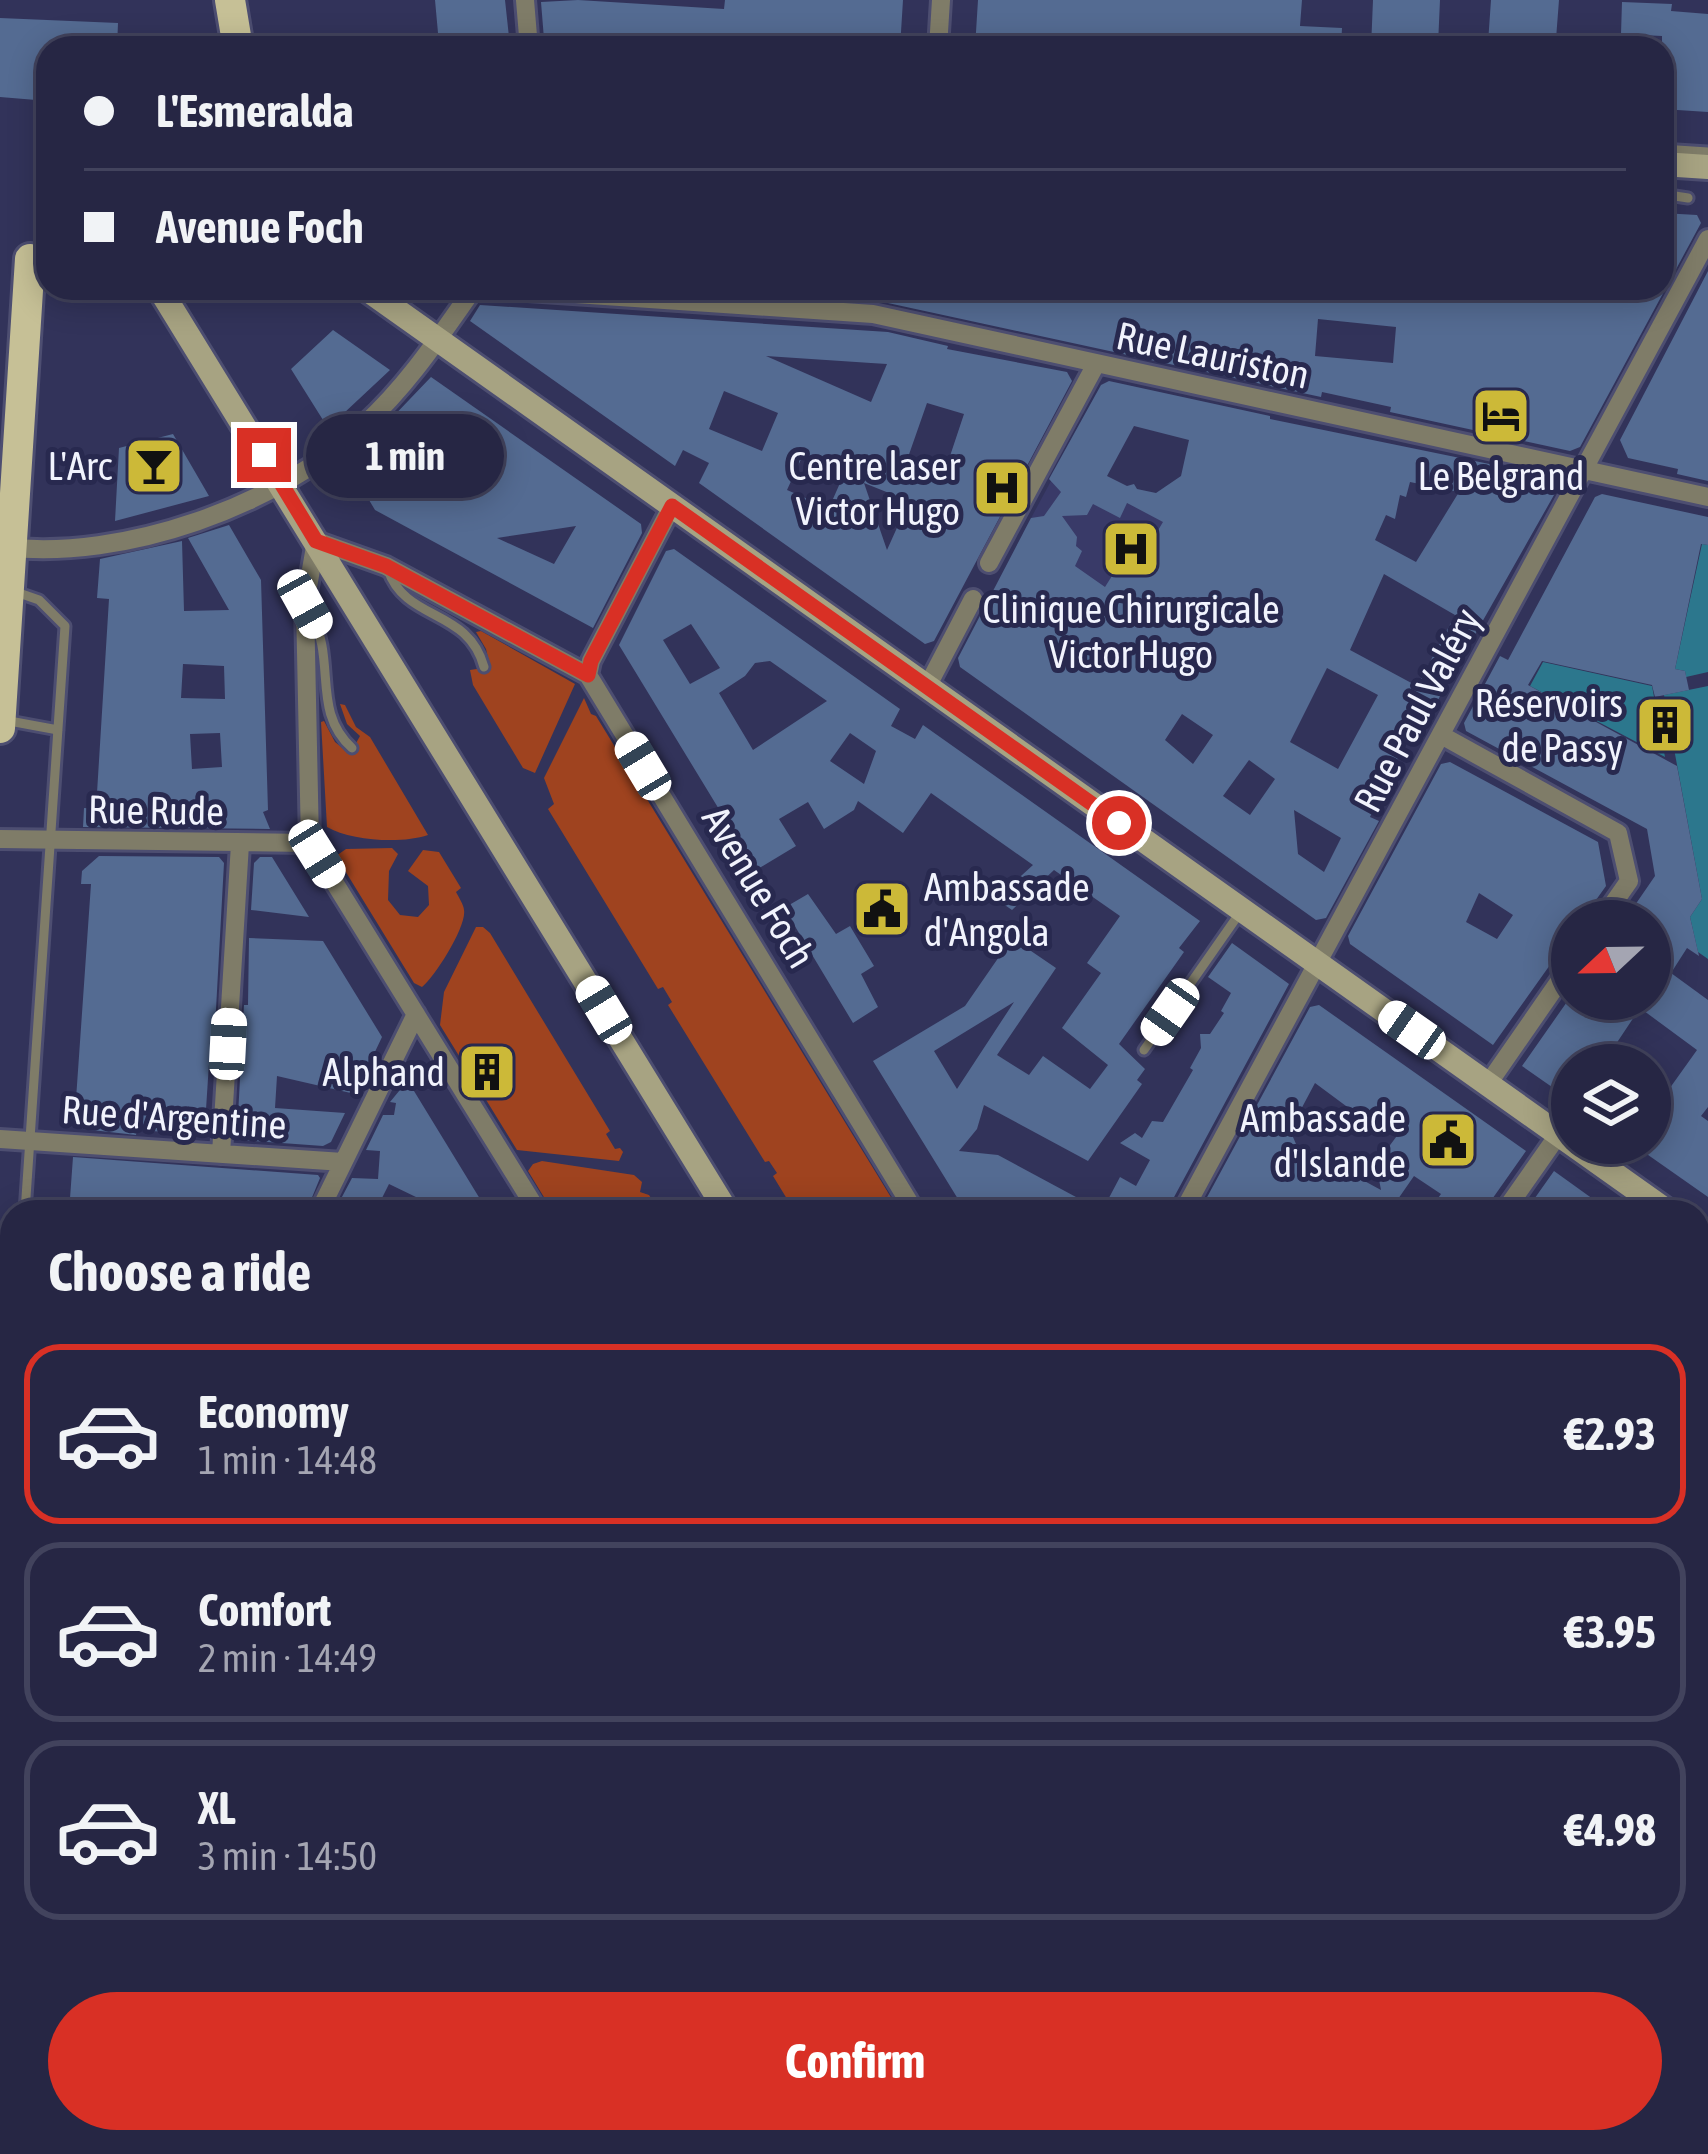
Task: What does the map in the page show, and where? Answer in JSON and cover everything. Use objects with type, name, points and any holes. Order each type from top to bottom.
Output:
[{"type":"main road","points":[[230,0],[236,36]]},
{"type":"main road","points":[[1674,165],[1708,167]]},
{"type":"main road","points":[[0,724],[9,590],[4,548],[26,258]]},
{"type":"main road","points":[[167,300],[721,1200]]},
{"type":"main road","points":[[381,300],[1551,1130]]},
{"type":"main road","points":[[1599,1164],[1650,1200]]},
{"type":"street","points":[[525,0],[528,36]]},
{"type":"street","points":[[939,36],[941,0]]},
{"type":"street","name":"Rue Paul Valéry","points":[[1190,1200],[1708,239]]},
{"type":"street","points":[[4,548],[80,546],[158,533],[282,484],[367,424],[439,340],[466,300]]},
{"type":"street","name":"Rue Lauriston","points":[[664,300],[873,314],[964,340],[1096,364],[1708,497]]},
{"type":"street","points":[[989,563],[1096,364]]},
{"type":"street","points":[[531,1200],[310,843],[305,604],[316,541],[386,566],[588,675],[672,506]]},
{"type":"street","points":[[927,686],[973,599]]},
{"type":"street","name":"Avenue Foch","points":[[588,675],[908,1200]]},
{"type":"street","points":[[1441,735],[1618,833],[1630,881],[1616,900]]},
{"type":"street","name":"Rue Rude","points":[[0,839],[310,843]]},
{"type":"street","points":[[221,1154],[240,844]]},
{"type":"street","points":[[1488,1084],[1551,993]]},
{"type":"street","points":[[325,1200],[416,1014]]},
{"type":"street","name":"Rue d'Argentine","points":[[0,1139],[343,1162]]},
{"type":"street","points":[[1512,1200],[1551,1145]]},
{"type":"lane","points":[[1674,150],[1708,152]]},
{"type":"lane","points":[[1674,196],[1688,198]]},
{"type":"lane","points":[[386,566],[401,596],[469,634],[484,667]]},
{"type":"lane","points":[[9,590],[39,600],[65,626],[27,1200]]},
{"type":"lane","points":[[305,604],[325,646],[332,727],[352,748]]},
{"type":"lane","points":[[0,724],[58,730]]},
{"type":"lane","points":[[1144,1050],[1242,910]]},
{"type":"shaded area","name":"Clinique Chirurgicale Victor Hugo","points":[[1058,468],[1223,552],[1168,633],[1023,533]]},
{"type":"shaded area","points":[[476,632],[575,684],[535,773],[523,768],[473,685],[470,670],[490,667]]},
{"type":"shaded area","points":[[584,698],[893,1200],[788,1200],[773,1176],[777,1173],[765,1162],[668,1005],[672,1002],[663,987],[658,989],[548,809],[554,804],[544,778]]},
{"type":"shaded area","points":[[340,704],[356,727],[370,737],[428,835],[377,840],[327,827],[321,722],[350,754],[360,736],[347,724]]},
{"type":"shaded area","points":[[392,848],[398,854],[389,871],[388,900],[400,915],[418,917],[429,905],[428,886],[408,871],[423,850],[439,852],[461,888],[456,892],[464,908],[461,927],[422,987],[414,983],[336,856],[346,849]]},
{"type":"shaded area","points":[[476,927],[490,933],[610,1131],[606,1134],[615,1149],[623,1152],[619,1161],[517,1150],[440,1025],[444,992]]},
{"type":"shaded area","points":[[542,1161],[634,1175],[642,1182],[640,1192],[652,1200],[546,1200],[528,1171]]},
{"type":"water","points":[[1702,544],[1708,545],[1708,672],[1686,677],[1685,671],[1675,669]]},
{"type":"water","points":[[1543,662],[1652,686],[1665,757],[1530,686]]},
{"type":"water","points":[[1708,686],[1708,959],[1698,952],[1690,917],[1702,899],[1664,695]]},
{"type":"building","points":[[435,0],[505,0],[509,36],[438,33]]},
{"type":"building","points":[[725,0],[903,0],[901,36],[544,36],[541,2],[724,9]]},
{"type":"building","points":[[978,0],[1302,0],[1300,26],[1342,28],[1342,36],[976,36]]},
{"type":"building","points":[[1373,0],[1440,0],[1438,36],[1372,36]]},
{"type":"building","points":[[1491,0],[1559,0],[1556,36],[1488,36]]},
{"type":"building","points":[[1622,2],[1672,4],[1671,11],[1708,14],[1708,112],[1674,110],[1674,36],[1621,34]]},
{"type":"building","points":[[0,18],[118,23],[117,36],[36,36],[36,100],[0,97]]},
{"type":"building","points":[[1674,214],[1697,215],[1701,223],[1674,273]]},
{"type":"building","points":[[1708,271],[1708,481],[1628,458],[1620,440]]},
{"type":"building","points":[[874,300],[1659,300],[1580,447],[1570,451],[1390,412],[1391,407],[1322,392],[1321,397]],"holes":[[[1318,319],[1396,327],[1393,363],[1315,356]]]},
{"type":"building","points":[[480,305],[888,332],[947,349],[1067,372],[1072,381],[934,641],[925,644],[699,483],[709,463],[683,450],[675,466],[470,321]],"holes":[[[766,356],[887,364],[871,402]],[[724,391],[778,413],[762,451],[709,429]],[[927,403],[964,414],[945,471],[906,463]],[[802,457],[844,474],[829,508],[787,490]],[[864,483],[909,501],[887,550]]]},
{"type":"building","points":[[333,330],[390,370],[328,428],[291,369]]},
{"type":"building","points":[[431,377],[641,524],[642,533],[593,628],[375,510],[345,460]],"holes":[[[424,436],[450,464],[432,496],[395,477],[408,451]],[[576,526],[554,564],[497,538],[550,530]]]},
{"type":"building","points":[[1109,381],[1553,477],[1558,488],[1426,721],[1423,719],[1410,743],[1406,741],[1370,817],[1379,821],[1326,918],[1316,920],[960,667],[958,658],[1031,518],[1044,516],[1061,492],[1049,479],[1101,385]],"holes":[[[1134,426],[1189,440],[1181,476],[1156,493],[1107,476]],[[1410,482],[1459,492],[1416,562],[1375,540],[1386,515],[1395,519],[1400,495],[1406,497]],[[1127,503],[1163,522],[1145,552],[1132,544],[1105,587],[1075,566],[1082,551],[1062,516],[1087,515],[1093,504],[1120,518]],[[1384,574],[1455,615],[1417,686],[1350,650]],[[1327,668],[1378,695],[1338,769],[1290,742]],[[1182,714],[1213,735],[1193,764],[1165,740]],[[1249,760],[1275,779],[1250,815],[1223,796]],[[1294,810],[1341,838],[1324,872],[1298,854]]]},
{"type":"building","points":[[173,434],[209,496],[115,521],[119,448]]},
{"type":"building","points":[[1602,494],[1708,517],[1708,545],[1701,544],[1675,669],[1685,671],[1689,690],[1655,697],[1652,685],[1542,661],[1528,685],[1677,766],[1702,899],[1690,917],[1699,956],[1687,948],[1671,973],[1671,900],[1638,900],[1655,876],[1647,829],[1466,731],[1464,723],[1500,656],[1508,660],[1595,497]]},
{"type":"building","points":[[229,525],[261,580],[268,810],[263,812],[270,829],[83,827],[84,808],[96,809],[109,599],[97,598],[100,559],[182,541],[184,611],[229,610],[188,538]],"holes":[[[183,664],[224,666],[225,699],[181,698]],[[220,733],[222,767],[192,769],[190,734]]]},
{"type":"building","points":[[674,549],[900,709],[891,726],[915,739],[923,725],[1200,921],[1179,948],[1184,952],[1119,1044],[1145,1069],[1137,1080],[1142,1084],[1088,1161],[984,1105],[977,1129],[959,1151],[998,1155],[1082,1200],[959,1200],[873,1061],[965,1006],[1012,938],[1056,968],[997,1055],[1029,1075],[1043,1056],[1090,1089],[1108,1065],[1062,1028],[1101,973],[1087,963],[1120,916],[1054,870],[1012,910],[996,899],[1033,865],[931,793],[903,833],[858,801],[854,810],[824,829],[808,802],[779,819],[796,846],[756,870],[619,645],[666,551]],"holes":[[[691,624],[720,668],[690,684],[663,640]],[[770,661],[827,701],[753,750],[719,693],[755,663]],[[850,733],[876,751],[864,784],[830,761]],[[1014,1002],[957,1089],[934,1051]]]},
{"type":"building","points":[[1450,762],[1598,842],[1606,886],[1596,900],[1551,900],[1551,964],[1493,1045],[1350,944],[1348,936],[1441,764]],"holes":[[[1479,893],[1513,915],[1497,939],[1466,922]]]},
{"type":"building","points":[[99,856],[219,857],[224,863],[213,1064],[209,1063],[205,1125],[195,1134],[137,1130],[136,1135],[74,1128],[91,884],[81,884],[82,871]]},
{"type":"building","points":[[260,857],[272,857],[309,917],[251,910],[254,863]]},
{"type":"building","points":[[808,894],[836,934],[850,926],[874,966],[861,974],[878,1007],[853,1023],[784,908]]},
{"type":"building","points":[[249,938],[323,941],[382,1037],[355,1094],[277,1076],[275,1108],[345,1113],[331,1142],[323,1146],[242,1140],[237,1134]]},
{"type":"building","points":[[1232,943],[1289,984],[1172,1200],[1108,1200],[1120,1177],[1136,1186],[1150,1160],[1120,1143],[1135,1133],[1142,1138],[1152,1121],[1163,1122],[1193,1070],[1201,1048],[1200,1034],[1210,1034],[1224,1013],[1231,993],[1208,977]]},
{"type":"building","points":[[1671,973],[1708,1000],[1708,1107],[1701,1116],[1708,1121],[1708,1197],[1661,1164],[1671,1164],[1671,1086],[1697,1050],[1656,1020],[1671,1020]]},
{"type":"building","points":[[1319,1005],[1526,1151],[1491,1200],[1437,1200],[1441,1194],[1414,1176],[1397,1200],[1205,1200],[1310,1007]],"holes":[[[1315,1083],[1373,1126],[1405,1125],[1376,1164],[1381,1190],[1296,1144],[1290,1130]]]},
{"type":"building","points":[[1554,1020],[1632,1020],[1616,1044],[1551,1044],[1551,1086],[1522,1066]]},
{"type":"building","points":[[404,1085],[414,1091],[481,1200],[417,1200],[389,1184],[381,1200],[340,1200],[352,1178],[378,1179],[380,1151],[366,1150],[383,1115],[394,1115],[396,1103],[390,1102]]},
{"type":"building","points":[[73,1157],[320,1178],[311,1200],[70,1200]]},
{"type":"building","points":[[1554,1171],[1594,1200],[1533,1200]]},
{"type":"place","name":"Le Belgrand","points":[[1501,416]]},
{"type":"place","name":"L'Arc","points":[[154,466]]},
{"type":"place","name":"Centre laser Victor Hugo","points":[[1002,488]]},
{"type":"place","name":"Clinique Chirurgicale Victor Hugo","points":[[1131,549]]},
{"type":"place","name":"Réservoirs de Passy","points":[[1665,725]]},
{"type":"place","name":"Ambassade d'Angola","points":[[882,909]]},
{"type":"place","name":"Alphand","points":[[487,1072]]},
{"type":"place","name":"Ambassade d'Islande","points":[[1448,1140]]},
{"type":"route","points":[[264,455],[316,541],[369,557],[588,675],[672,506],[1119,823]]}]
